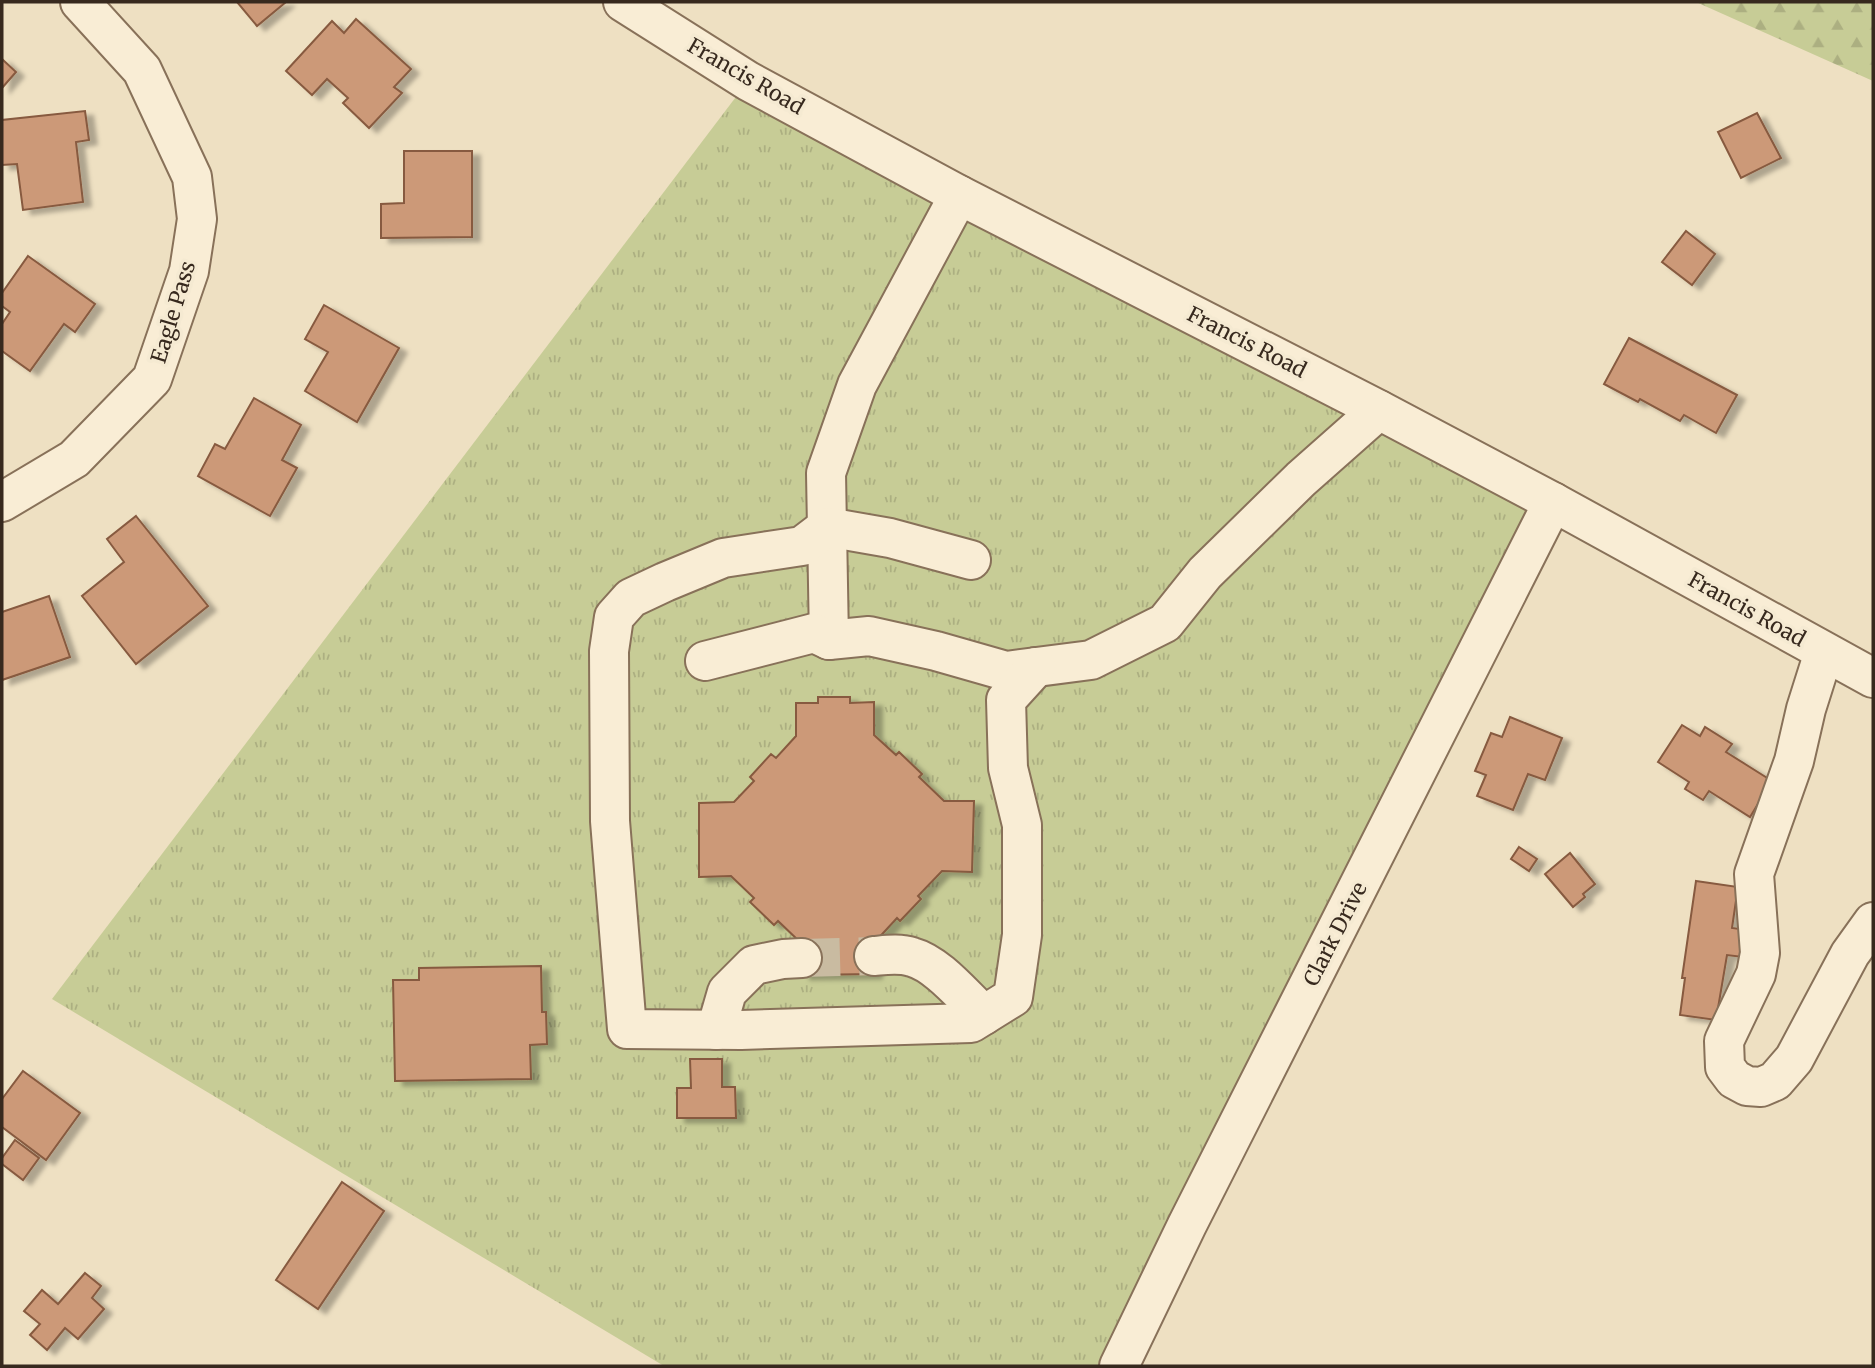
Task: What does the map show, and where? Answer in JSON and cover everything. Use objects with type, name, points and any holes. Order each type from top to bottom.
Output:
[{"type":"street","name":"Eagle Pass","points":[[2,502],[74,459],[152,379],[189,271],[197,219],[192,177],[142,70],[80,2]]},
{"type":"street","name":"Francis Road","points":[[623,2],[748,80],[959,195],[1380,410],[1873,678]]},
{"type":"street","points":[[829,639],[826,473],[857,385],[959,195]]},
{"type":"street","points":[[705,661],[814,633],[829,639],[869,636],[1006,671],[1091,660],[1165,623],[1205,573],[1301,479],[1380,410]]},
{"type":"street","name":"Clark Drive","points":[[1119,1366],[1192,1215],[1553,502]]},
{"type":"street","points":[[971,560],[890,538],[827,527],[802,545],[723,558],[665,582],[631,598],[614,617],[609,651],[610,821],[626,1029],[716,1030],[971,1023],[1013,997],[1022,935],[1022,825],[1008,768],[1006,700],[1036,667]]},
{"type":"street","points":[[1824,652],[1806,709],[1794,761],[1754,874],[1760,953],[1756,974],[1724,1041],[1725,1067],[1734,1079],[1747,1086],[1761,1087],[1775,1081],[1794,1059],[1850,954],[1873,922]]},
{"type":"street","points":[[874,956],[913,957],[940,973],[984,1015]]},
{"type":"street","points":[[716,1030],[727,992],[754,965],[802,958]]},
{"type":"green space","points":[[1696,2],[1873,2],[1873,81]]},
{"type":"green space","points":[[748,81],[1553,502],[1098,1366],[664,1366],[52,999]]},
{"type":"building","points":[[237,2],[286,2],[257,26]]},
{"type":"building","points":[[356,19],[411,69],[394,87],[402,93],[369,128],[343,103],[348,98],[327,79],[312,95],[286,71],[332,21],[344,33]]},
{"type":"building","points":[[2,59],[16,72],[2,88]]},
{"type":"building","points":[[85,111],[89,140],[76,142],[83,202],[23,210],[17,164],[2,165],[2,120]]},
{"type":"building","points":[[1757,113],[1781,158],[1741,178],[1718,132]]},
{"type":"building","points":[[404,151],[472,151],[472,237],[381,238],[381,204],[404,203]]},
{"type":"building","points":[[1686,231],[1715,254],[1692,285],[1662,262]]},
{"type":"building","points":[[28,256],[95,304],[75,332],[64,324],[30,371],[2,351],[2,324],[10,312],[2,306],[2,293]]},
{"type":"building","points":[[324,305],[399,348],[357,422],[305,391],[328,352],[305,339]]},
{"type":"building","points":[[1629,338],[1737,395],[1716,433],[1684,415],[1680,421],[1640,399],[1638,402],[1604,384]]},
{"type":"building","points":[[254,398],[301,425],[282,460],[297,468],[270,516],[198,476],[215,444],[225,449]]},
{"type":"building","points":[[136,516],[208,606],[136,664],[82,596],[124,562],[107,539]]},
{"type":"building","points":[[49,596],[70,657],[2,680],[2,612]]},
{"type":"building","points":[[818,697],[850,697],[850,703],[874,702],[874,735],[896,755],[899,752],[922,774],[919,777],[944,801],[974,801],[972,872],[942,871],[918,896],[921,899],[900,921],[897,918],[874,943],[874,974],[802,975],[801,943],[778,921],[774,925],[750,902],[754,898],[731,876],[699,877],[699,803],[734,802],[754,781],[750,777],[771,754],[776,758],[796,736],[796,703],[818,703]]},
{"type":"building","points":[[1510,717],[1562,738],[1545,780],[1528,774],[1513,810],[1477,796],[1486,775],[1475,771],[1491,733],[1502,737]]},
{"type":"building","points":[[1682,725],[1700,736],[1705,727],[1732,744],[1726,752],[1772,781],[1750,817],[1709,791],[1703,800],[1685,789],[1689,782],[1658,762]]},
{"type":"building","points":[[1519,847],[1537,859],[1529,871],[1511,859]]},
{"type":"building","points":[[1570,853],[1595,884],[1573,907],[1545,874]]},
{"type":"building","points":[[1696,881],[1738,887],[1732,928],[1747,930],[1743,957],[1727,955],[1716,1020],[1680,1015],[1685,978],[1682,978]]},
{"type":"building","points":[[541,966],[542,1012],[546,1012],[547,1044],[530,1045],[531,1079],[395,1081],[393,980],[419,980],[419,968]]},
{"type":"building","points":[[690,1059],[722,1059],[722,1087],[735,1087],[736,1118],[677,1118],[677,1088],[691,1088]]},
{"type":"building","points":[[23,1071],[80,1113],[46,1160],[2,1127],[2,1099]]},
{"type":"building","points":[[15,1140],[39,1158],[23,1180],[2,1164],[2,1158]]},
{"type":"building","points":[[342,1182],[384,1211],[318,1309],[276,1280]]},
{"type":"building","points":[[85,1273],[101,1286],[92,1298],[104,1309],[78,1339],[65,1328],[47,1350],[30,1335],[40,1324],[24,1311],[42,1290],[58,1304]]},
{"type":"tunnel","points":[[802,958],[874,956]]}]
